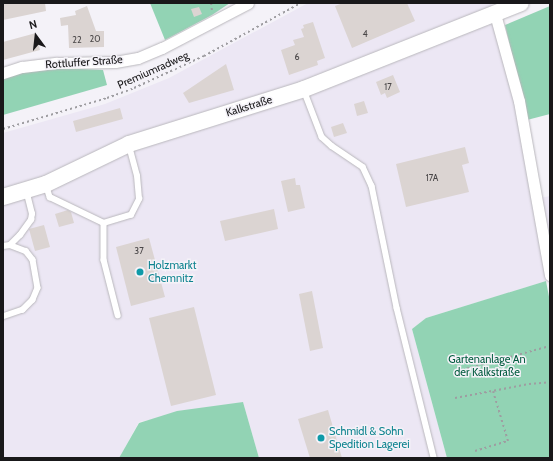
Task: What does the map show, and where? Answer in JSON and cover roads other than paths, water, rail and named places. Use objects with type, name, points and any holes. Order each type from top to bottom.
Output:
[{"type":"main road","name":"Kalkstraße","points":[[3,197],[46,184],[129,144],[304,89],[521,3]]},
{"type":"street","name":"Rottluffer Straße","points":[[3,73],[22,68],[57,63],[115,62],[138,58],[162,48],[248,3]]},
{"type":"street","points":[[495,14],[519,100],[550,275]]},
{"type":"lane","points":[[304,89],[322,137],[332,146],[363,166],[372,186],[401,322],[434,458]]},
{"type":"lane","points":[[46,184],[50,197],[104,223],[131,215],[139,199],[137,176],[129,144]]},
{"type":"lane","points":[[10,245],[20,236],[31,220],[32,214],[26,190]]},
{"type":"lane","points":[[104,223],[104,260],[118,315]]},
{"type":"lane","points":[[3,246],[10,245],[26,251],[33,260],[38,288],[33,300],[23,310],[3,317]]},
{"type":"place","name":"Holzmarkt Chemnitz","points":[[140,272]]},
{"type":"place","name":"Schmidl & Sohn Spedition Lagerei","points":[[321,438]]},
{"type":"park label","name":"Gartenanlage An der Kalkstraße","points":[[487,366]]}]
